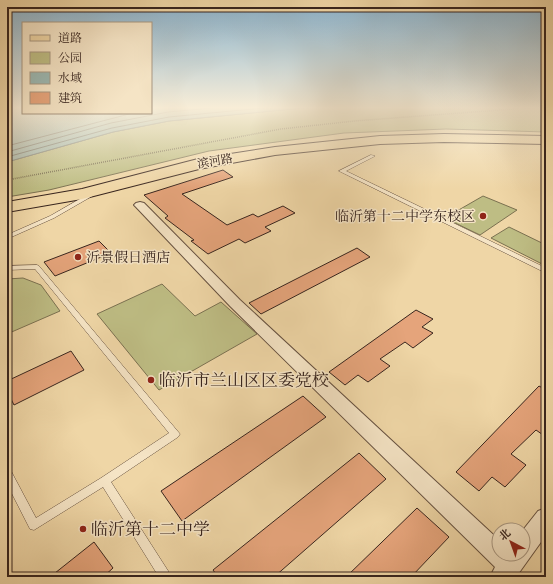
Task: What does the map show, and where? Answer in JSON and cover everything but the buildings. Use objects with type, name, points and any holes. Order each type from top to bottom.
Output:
[{"type":"main road","name":"滨河路","points":[[7,201],[56,194],[195,159],[273,146],[383,135],[405,134]]},
{"type":"main road","name":"滨河路","points":[[507,134],[546,135]]},
{"type":"main road","name":"滨河路","points":[[7,207],[89,192],[198,164],[307,147],[380,140],[444,138],[546,140]]},
{"type":"main road","points":[[7,216],[89,192]]},
{"type":"street","points":[[140,205],[235,303],[510,566]]},
{"type":"street","points":[[531,538],[546,518]]},
{"type":"lane","points":[[373,156],[342,171],[546,271]]},
{"type":"lane","points":[[7,237],[52,217],[89,192]]},
{"type":"lane","points":[[7,268],[37,267],[175,434],[105,481],[34,525],[7,474]]},
{"type":"lane","points":[[105,481],[166,577]]},
{"type":"path","points":[[7,180],[253,134]]},
{"type":"green space","points":[[105,134],[335,134],[209,151],[49,190],[7,197],[7,162]]},
{"type":"green space","points":[[483,196],[517,210],[480,235],[451,221],[455,218],[450,215]]},
{"type":"green space","points":[[509,227],[546,245],[546,266],[491,238]]},
{"type":"green space","points":[[23,278],[41,285],[60,311],[7,334],[7,279]]},
{"type":"green space","points":[[162,284],[195,316],[221,302],[257,334],[159,390],[97,314]]},
{"type":"water","points":[[7,134],[105,134],[7,162]]},
{"type":"place","name":"临沂第十二中学东校区","points":[[483,216]]},
{"type":"place","name":"沂景假日酒店","points":[[78,257]]},
{"type":"place","name":"临沂市兰山区区委党校","points":[[151,380]]},
{"type":"place","name":"临沂第十二中学","points":[[83,529]]}]
